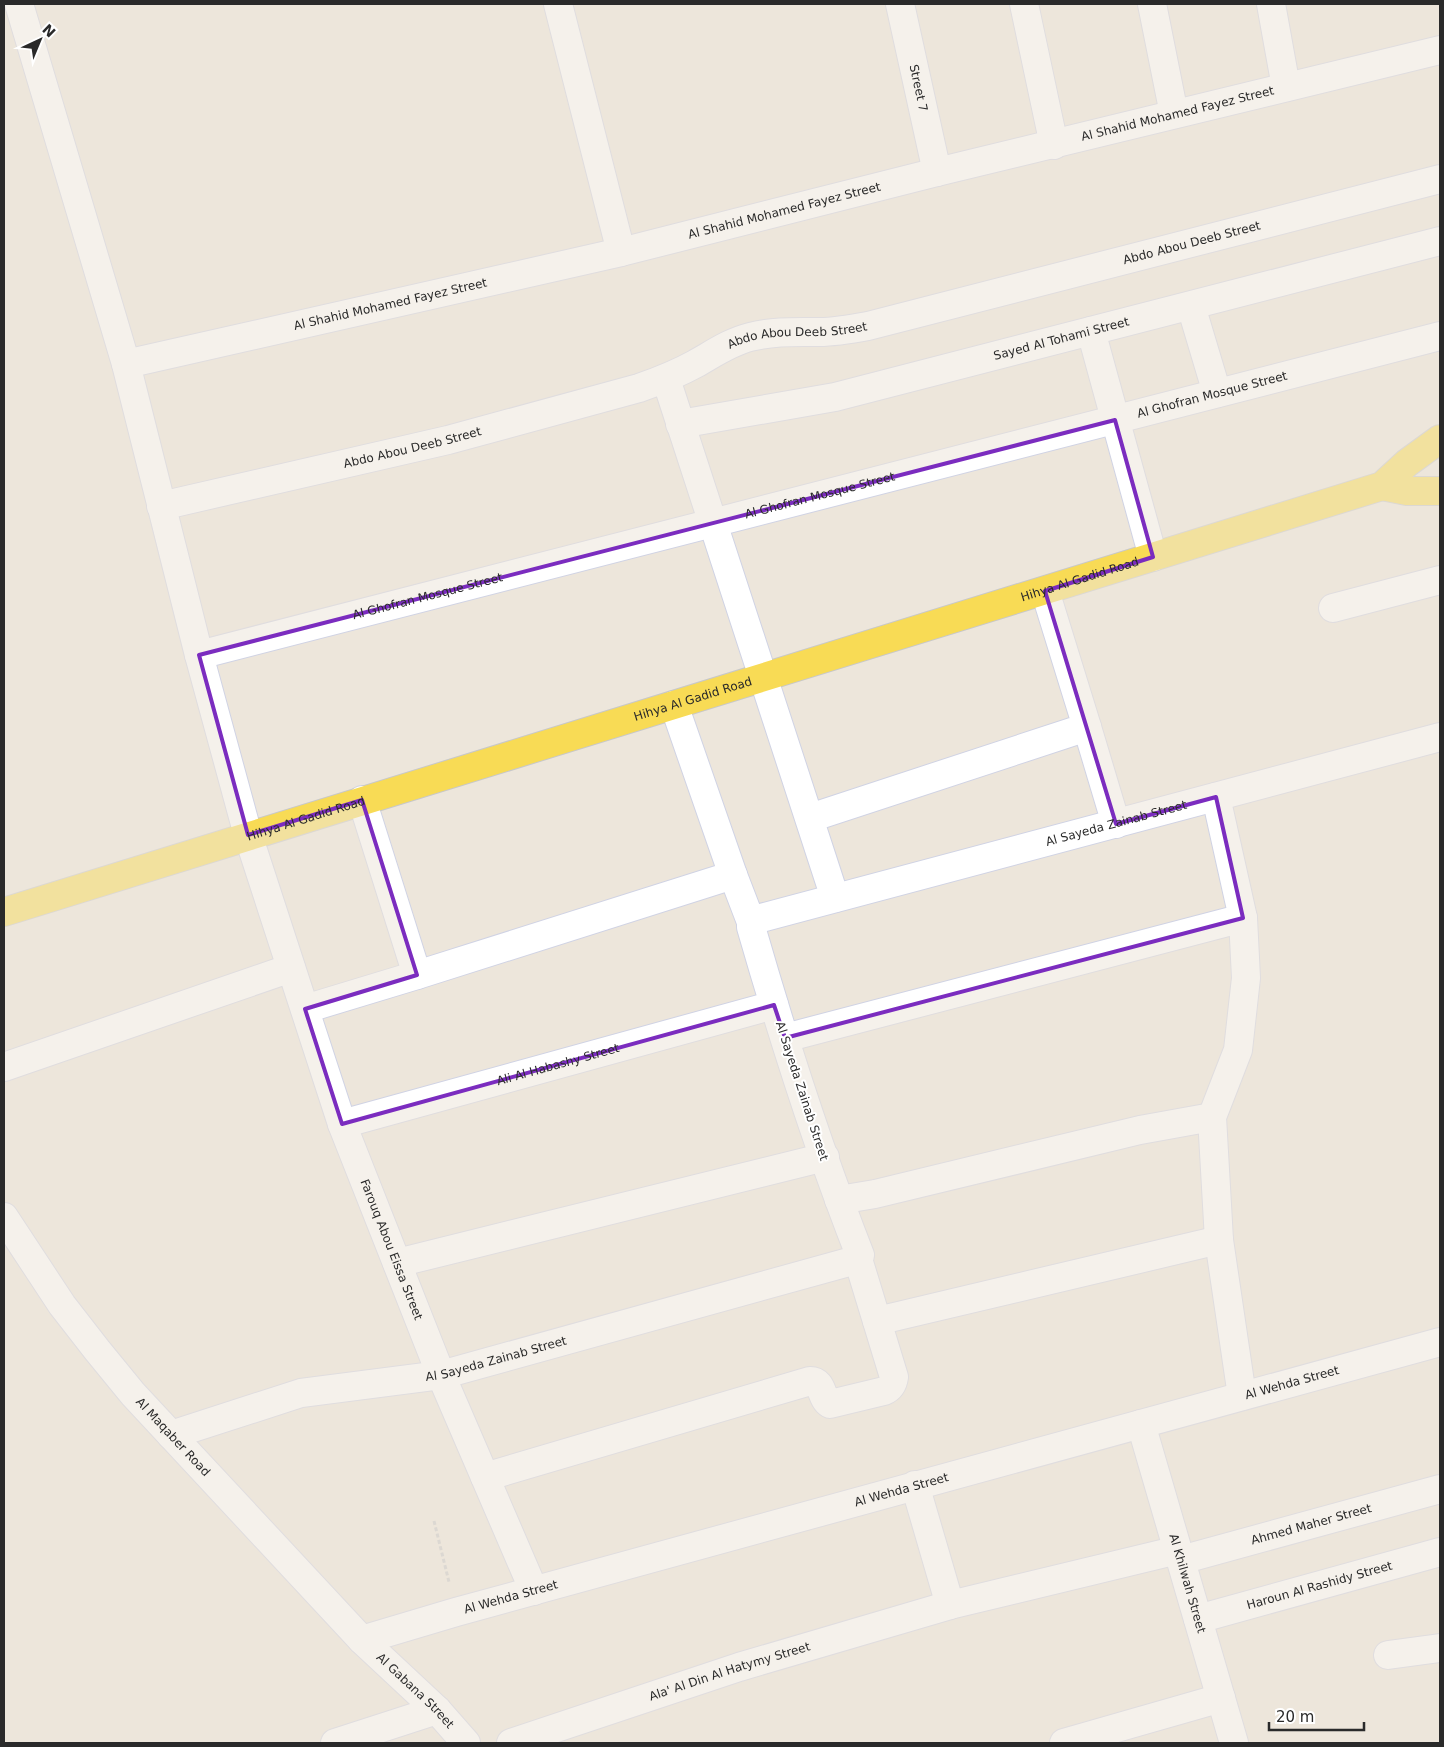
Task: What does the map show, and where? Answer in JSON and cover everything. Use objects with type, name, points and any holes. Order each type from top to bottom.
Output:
[{"type":"main road","name":"Hihya Al Gadid Road","points":[[4,912],[1382,486],[1406,463],[1440,439]]},
{"type":"main road","name":"Hihya Al Gadid Road","points":[[1382,486],[1408,491],[1440,491]]},
{"type":"street","name":"Farouq Abou Eissa Street","points":[[20,4],[126,364],[199,655],[248,835],[291,968],[342,1124],[441,1375],[534,1590]]},
{"type":"street","points":[[558,4],[621,252]]},
{"type":"street","name":"Street 7","points":[[900,4],[938,172]]},
{"type":"street","points":[[1024,4],[1054,145]]},
{"type":"street","points":[[1152,4],[1174,114]]},
{"type":"street","points":[[1271,4],[1286,87]]},
{"type":"street","name":"Al Shahid Mohamed Fayez Street","points":[[126,364],[621,252],[938,172],[1440,50]]},
{"type":"street","name":"Abdo Abou Deeb Street","points":[[161,506],[448,440],[639,388],[666,378],[724,347],[748,338],[770,333],[844,331],[868,326],[1440,179]]},
{"type":"street","name":"Sayed Al Tohami Street","points":[[680,424],[835,397],[1440,241]]},
{"type":"street","points":[[1191,306],[1217,393]]},
{"type":"street","points":[[1090,331],[1153,557]]},
{"type":"street","name":"Al Ghofran Mosque Street","points":[[199,655],[1440,336]]},
{"type":"street","points":[[666,378],[835,898]]},
{"type":"street","points":[[1334,608],[1440,580]]},
{"type":"street","points":[[1045,591],[1116,824]]},
{"type":"street","points":[[674,705],[733,876],[752,922]]},
{"type":"street","points":[[810,818],[1087,727]]},
{"type":"street","name":"Al Sayeda Zainab Street","points":[[171,1435],[301,1393],[441,1375],[858,1259],[860,1255],[824,1157],[774,1005],[751,927],[752,922],[756,918],[1440,737]]},
{"type":"street","points":[[1216,797],[1243,918],[1246,978],[1238,1050],[1212,1117],[1220,1240],[1242,1396]]},
{"type":"street","points":[[362,800],[417,975]]},
{"type":"street","points":[[305,1008],[733,876]]},
{"type":"street","points":[[785,1038],[1243,918]]},
{"type":"street","points":[[4,1067],[291,968]]},
{"type":"street","name":"Ali Al Habashy Street","points":[[342,1124],[774,1005]]},
{"type":"street","points":[[839,1200],[875,1194],[1140,1130],[1212,1117]]},
{"type":"street","points":[[397,1264],[824,1157]]},
{"type":"street","name":"Al Maqaber Road","points":[[4,1217],[57,1298],[97,1350],[171,1435],[362,1640]]},
{"type":"street","points":[[877,1321],[1220,1240]]},
{"type":"street","points":[[485,1477],[810,1381],[819,1384],[825,1400],[830,1404],[884,1391],[892,1386],[894,1377],[858,1259]]},
{"type":"street","name":"Al Wehda Street","points":[[362,1640],[534,1590],[1440,1342]]},
{"type":"street","name":"Al Khilwah Street","points":[[1141,1424],[1234,1743]]},
{"type":"street","points":[[915,1485],[950,1605]]},
{"type":"street","name":"Ahmed Maher Street","points":[[950,1605],[1180,1555],[1440,1489]]},
{"type":"street","name":"Haroun Al Rashidy Street","points":[[1198,1619],[1440,1552]]},
{"type":"street","name":"Ala' Al Din Al Hatymy Street","points":[[511,1743],[739,1667],[950,1605]]},
{"type":"street","name":"Al Gabana Street","points":[[362,1640],[437,1710],[466,1743]]},
{"type":"street","points":[[1388,1655],[1440,1648]]},
{"type":"street","points":[[1064,1743],[1102,1738],[1221,1698]]},
{"type":"street","points":[[335,1743],[437,1710]]},
{"type":"path","points":[[434,1521],[456,1612]]},
{"type":"highlighted area","points":[[1115,420],[1153,557],[1045,591],[1116,824],[1216,797],[1243,918],[785,1038],[774,1005],[342,1124],[305,1009],[417,975],[362,800],[248,835],[199,655]]}]
